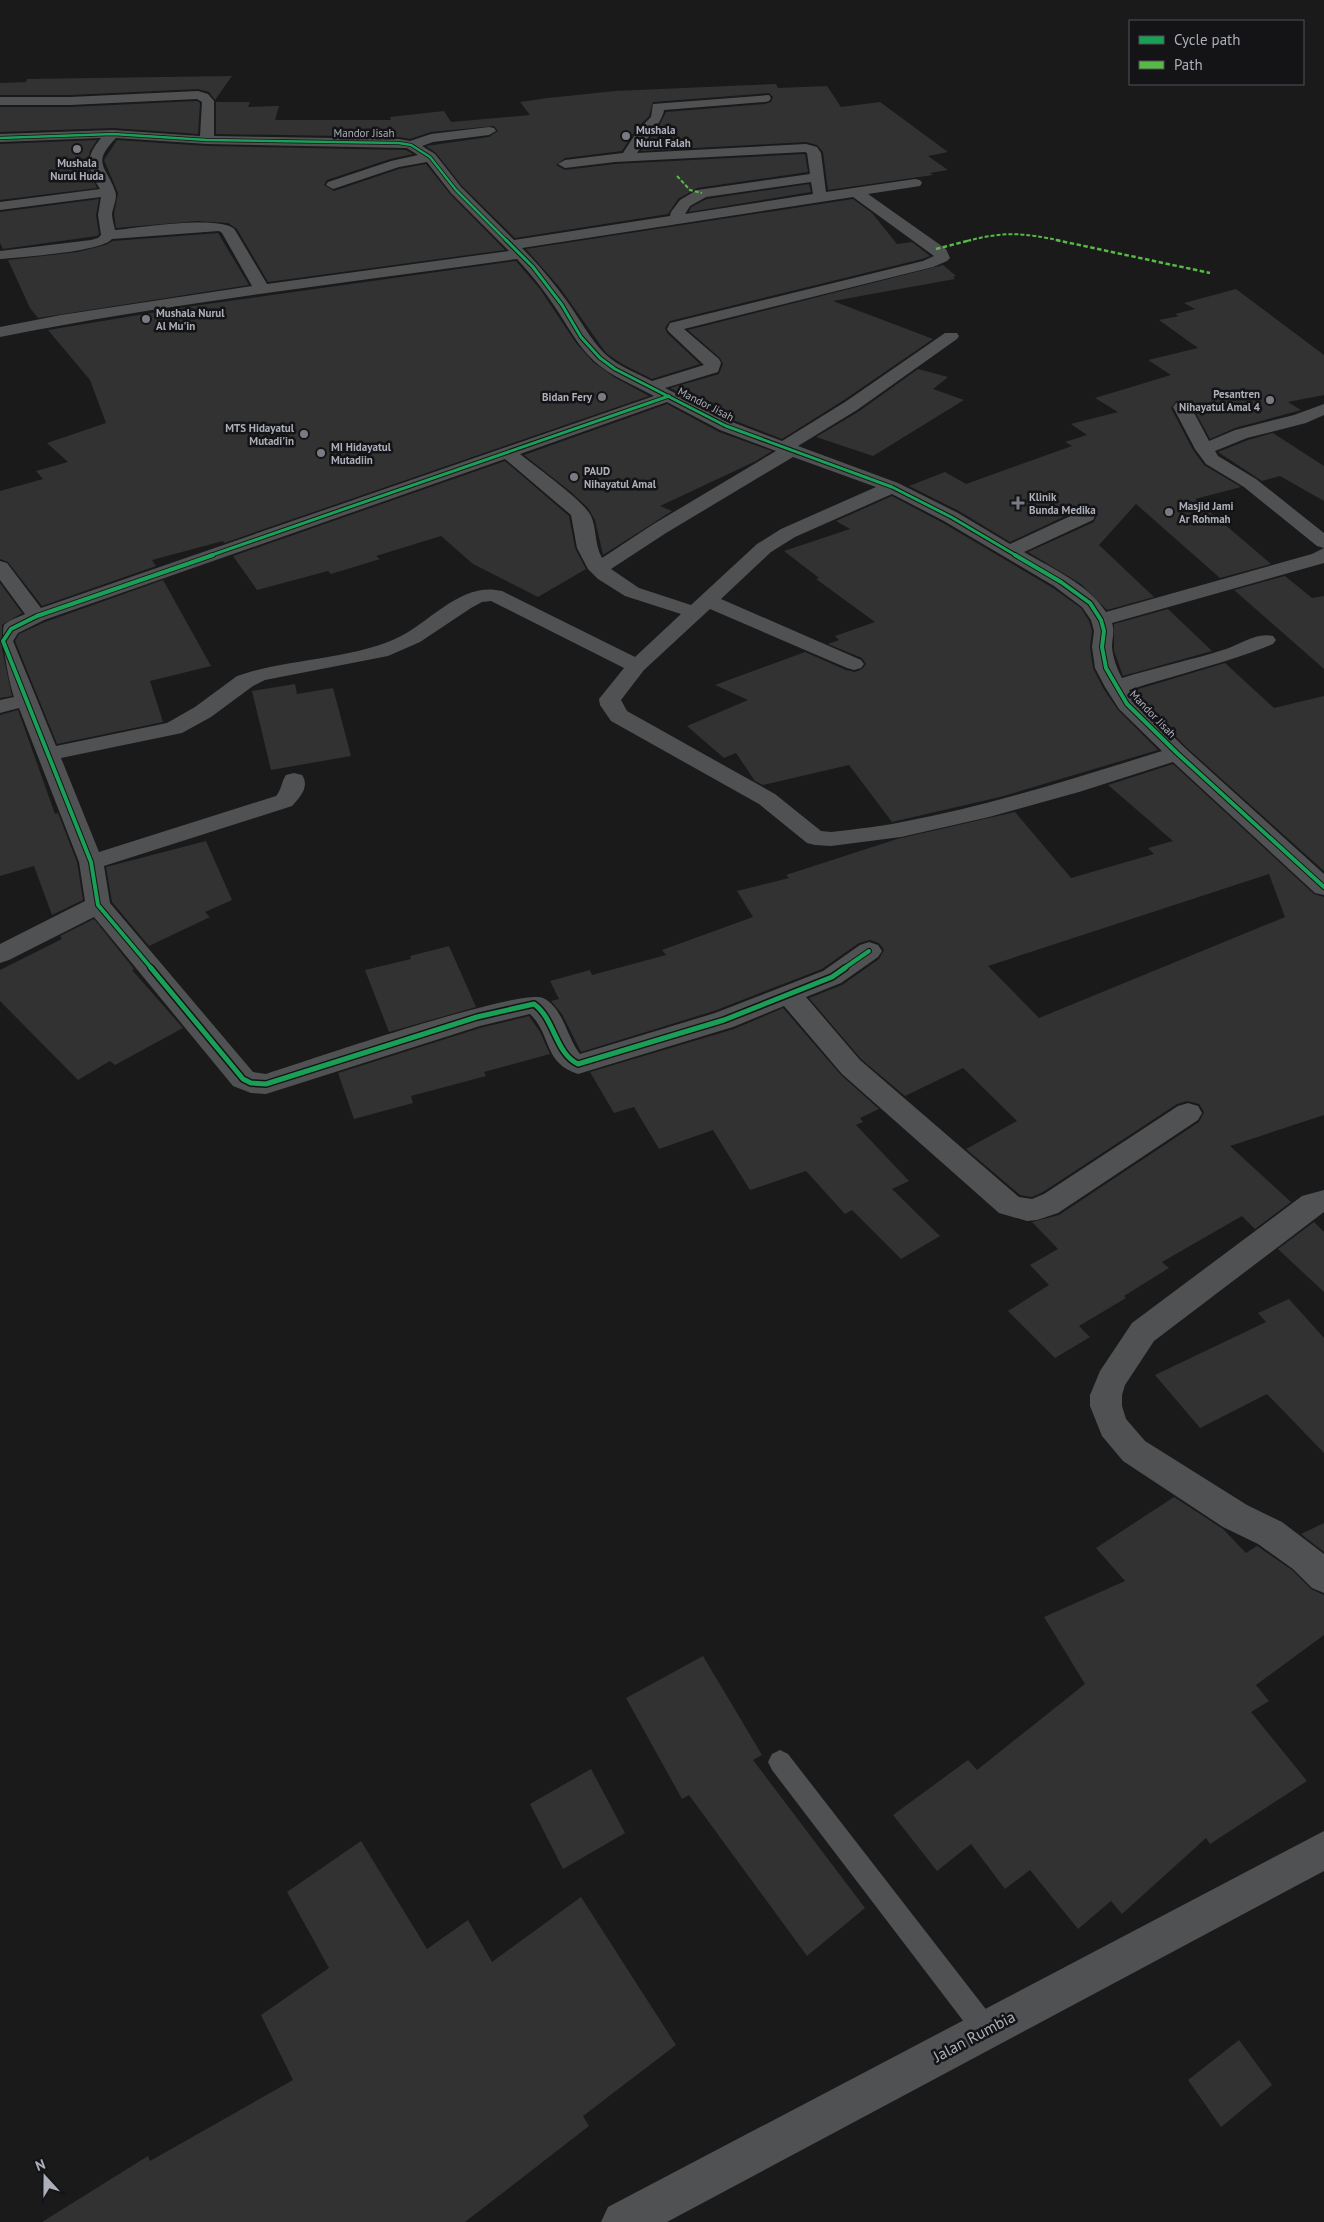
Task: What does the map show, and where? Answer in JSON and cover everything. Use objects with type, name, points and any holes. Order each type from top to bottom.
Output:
[{"type":"street","points":[[0,101],[70,101],[198,95],[204,97],[208,102],[206,140]]},
{"type":"street","points":[[628,157],[643,133],[657,118],[658,107],[765,98]]},
{"type":"street","points":[[411,144],[431,138],[489,131]]},
{"type":"street","points":[[108,235],[106,215],[109,192],[96,172],[95,163],[99,148],[113,134]]},
{"type":"street","name":"Mandor Jisah","points":[[0,138],[113,134],[206,140],[411,144],[430,157],[456,190],[547,284],[581,338],[614,369],[726,426],[892,487],[1011,551],[1061,582],[1090,603],[1101,620],[1104,631],[1102,647],[1106,668],[1127,704],[1177,753],[1320,878]]},
{"type":"street","points":[[565,164],[628,157],[806,148],[814,153],[820,197]]},
{"type":"street","points":[[334,185],[396,164],[430,157]]},
{"type":"street","points":[[677,218],[678,212],[685,203],[702,193],[816,177]]},
{"type":"street","points":[[0,332],[61,320],[516,250],[677,218],[915,183]]},
{"type":"street","points":[[0,206],[109,192]]},
{"type":"street","points":[[855,192],[941,252],[942,258],[928,264],[676,326],[675,329],[712,363],[712,368],[660,392],[508,452],[37,616],[11,629],[3,641],[91,862],[98,905],[243,1079],[258,1084],[266,1084],[477,1017],[534,1004],[539,1006],[546,1015],[570,1060],[578,1064],[724,1020],[832,977],[869,950]]},
{"type":"street","points":[[0,255],[92,244],[103,241],[108,235],[209,226],[225,228],[228,230],[262,290]]},
{"type":"street","points":[[598,570],[659,529],[787,449],[951,336]]},
{"type":"street","points":[[1101,620],[1322,551],[1250,483],[1212,460],[1204,449],[1182,407]]},
{"type":"street","points":[[1204,449],[1241,434],[1300,420],[1324,409]]},
{"type":"street","points":[[508,452],[579,512],[585,521],[587,548],[598,570],[610,581],[634,593],[701,606],[854,664]]},
{"type":"street","points":[[892,487],[775,540],[637,666],[610,698],[611,705],[619,716],[767,799],[815,838],[831,839],[901,830],[989,810],[1071,787],[1177,753]]},
{"type":"street","points":[[1011,551],[1042,536],[1069,526],[1086,516]]},
{"type":"street","points":[[0,567],[37,616]]},
{"type":"street","points":[[48,754],[174,728],[203,712],[245,681],[260,676],[381,652],[412,639],[470,600],[484,594],[495,595],[637,666]]},
{"type":"street","points":[[1116,687],[1168,670],[1234,653],[1266,640]]},
{"type":"street","points":[[0,707],[26,700]]},
{"type":"street","points":[[91,862],[284,800],[293,791],[294,780]]},
{"type":"street","points":[[0,954],[98,905]]},
{"type":"street","points":[[788,994],[851,1067],[1009,1205],[1024,1212],[1038,1210],[1054,1202],[1188,1113]]},
{"type":"street","points":[[1324,1201],[1312,1204],[1143,1332],[1111,1380],[1106,1394],[1106,1406],[1113,1426],[1134,1451],[1235,1516],[1270,1533],[1305,1558],[1324,1577]]},
{"type":"street","name":"Jalan Rumbia","points":[[623,2222],[1324,1850]]},
{"type":"lane","points":[[780,1762],[986,2030]]},
{"type":"building","points":[[232,76],[215,100],[209,92],[198,89],[70,95],[0,95],[0,83],[26,82],[27,79]]},
{"type":"building","points":[[776,84],[778,88],[827,86],[841,107],[880,102],[948,152],[928,156],[948,170],[930,173],[933,175],[828,190],[823,152],[817,145],[806,142],[641,151],[659,126],[666,112],[765,104],[771,102],[773,97],[769,93],[653,102],[649,116],[636,129],[622,151],[565,158],[556,165],[565,170],[615,164],[805,154],[808,172],[697,188],[678,199],[668,214],[515,238],[462,186],[436,153],[426,146],[489,137],[498,131],[494,126],[431,132],[410,139],[399,137],[216,134],[216,102],[250,102],[248,107],[279,106],[275,120],[391,120],[390,117],[444,111],[451,122],[530,115],[520,102],[548,98],[615,91]]},
{"type":"building","points":[[197,101],[200,103],[198,134],[113,128],[0,132],[0,107],[70,107]]},
{"type":"building","points":[[97,140],[90,151],[87,163],[97,188],[0,200],[0,144]]},
{"type":"building","points":[[117,140],[207,146],[406,150],[413,154],[390,159],[327,180],[324,185],[334,191],[399,169],[426,164],[450,194],[505,250],[268,282],[237,229],[228,223],[198,221],[116,228],[114,214],[118,193],[104,160]]},
{"type":"building","points":[[809,184],[811,192],[689,212],[691,207],[707,199]]},
{"type":"building","points":[[99,199],[96,215],[99,234],[97,236],[3,249],[0,243],[0,212]]},
{"type":"building","points":[[853,199],[872,213],[897,244],[912,242],[930,256],[670,321],[665,328],[667,333],[700,364],[652,379],[622,364],[606,353],[560,288],[526,249]]},
{"type":"building","points":[[218,233],[249,285],[38,318],[30,308],[8,260],[78,252],[113,241]]},
{"type":"building","points":[[516,261],[540,289],[576,343],[593,362],[614,377],[649,396],[224,543],[223,541],[152,560],[156,566],[42,606],[8,562],[0,559],[0,491],[43,479],[36,471],[68,462],[47,443],[106,423],[90,380],[48,330],[193,306]]},
{"type":"building","points":[[943,265],[956,276],[953,277],[955,279],[833,301],[933,339],[844,400],[782,439],[733,420],[670,388],[719,374],[723,364],[720,358],[688,330]]},
{"type":"building","points":[[1236,289],[1324,355],[1324,395],[1288,402],[1301,410],[1235,428],[1210,439],[1190,402],[1176,401],[1171,408],[1193,450],[1204,465],[1241,487],[1195,499],[1271,564],[1220,578],[1136,504],[1099,545],[1154,597],[1107,610],[1081,584],[1028,552],[1094,522],[1097,515],[1094,510],[1085,508],[1078,510],[1010,542],[959,511],[909,486],[945,472],[966,484],[1072,446],[1065,442],[1087,435],[1071,424],[1118,412],[1095,398],[1171,375],[1148,360],[1198,348],[1159,320],[1179,316],[1175,314],[1195,309],[1184,303]]},
{"type":"building","points":[[918,369],[948,377],[933,389],[964,400],[873,456],[816,437],[858,412]]},
{"type":"building","points":[[667,404],[719,432],[772,451],[756,461],[660,506],[672,511],[603,555],[595,520],[588,508],[524,455]]},
{"type":"building","points":[[1273,433],[1324,466],[1324,501],[1280,476],[1262,481],[1218,452],[1248,440]]},
{"type":"building","points":[[505,461],[569,516],[575,548],[586,569],[538,597],[473,564],[441,536],[376,556],[380,559],[331,574],[328,571],[257,590],[233,556]]},
{"type":"building","points":[[892,496],[943,523],[1053,588],[1081,608],[1089,621],[1092,631],[1090,647],[1093,668],[1103,688],[1118,710],[1158,750],[1000,797],[892,822],[849,765],[763,785],[755,781],[736,753],[724,758],[687,726],[748,700],[715,685],[805,652],[846,670],[855,672],[862,669],[866,664],[862,658],[828,644],[839,640],[835,636],[875,622],[816,579],[819,578],[784,551],[850,529],[836,521]]},
{"type":"building","points":[[1285,576],[1312,598],[1324,596],[1324,669],[1234,590]]},
{"type":"building","points":[[163,580],[211,666],[150,681],[163,722],[57,744],[15,641],[19,634],[45,622]]},
{"type":"building","points":[[0,583],[22,613],[2,625],[2,649],[12,696],[0,698]]},
{"type":"building","points":[[1168,609],[1212,651],[1123,676],[1114,651],[1114,624]]},
{"type":"building","points":[[1225,663],[1274,708],[1324,696],[1324,871],[1186,747],[1132,691]]},
{"type":"building","points":[[295,684],[297,694],[333,688],[351,756],[271,770],[252,691]]},
{"type":"building","points":[[18,710],[55,814],[58,813],[77,862],[83,900],[52,915],[34,866],[0,876],[0,715]]},
{"type":"building","points":[[1173,764],[1314,894],[1324,897],[1324,1115],[1230,1146],[1291,1202],[1255,1229],[1242,1216],[1162,1262],[1169,1268],[1124,1296],[1126,1298],[1079,1326],[1090,1337],[1055,1358],[1008,1311],[1049,1285],[1030,1265],[1058,1249],[1032,1222],[1059,1215],[1199,1122],[1204,1112],[1199,1104],[1187,1101],[1177,1104],[1043,1192],[1032,1197],[1020,1195],[966,1149],[1017,1121],[963,1068],[905,1096],[861,1059],[809,998],[842,985],[879,959],[884,950],[879,943],[870,940],[859,943],[822,969],[714,1011],[581,1052],[562,1014],[551,1001],[559,999],[550,981],[590,970],[592,975],[666,955],[662,950],[753,917],[737,891],[789,878],[786,875],[897,839],[1015,812],[1071,878],[1154,854],[1148,848],[1173,841],[1108,785]],"holes":[[[1269,874],[1285,917],[1039,1018],[988,966]]]},
{"type":"building","points":[[206,841],[232,900],[205,912],[210,917],[149,946],[112,902],[106,867]]},
{"type":"building","points":[[94,919],[134,969],[132,970],[183,1028],[115,1065],[110,1061],[78,1080],[0,1001],[0,970],[62,939],[60,936]]},
{"type":"building","points":[[449,946],[476,1007],[389,1032],[365,970],[411,959],[410,956]]},
{"type":"building","points":[[783,1008],[841,1075],[879,1109],[860,1118],[863,1122],[856,1125],[909,1181],[892,1189],[940,1236],[901,1259],[852,1210],[845,1214],[806,1171],[750,1190],[713,1130],[659,1149],[634,1107],[614,1113],[590,1072],[734,1029]]},
{"type":"building","points":[[529,1016],[540,1032],[550,1054],[484,1072],[486,1076],[411,1096],[413,1103],[354,1119],[338,1073],[480,1028]]},
{"type":"building","points":[[1314,1222],[1324,1232],[1324,1292],[1278,1249]]},
{"type":"building","points":[[1289,1299],[1324,1338],[1324,1453],[1267,1394],[1200,1428],[1155,1375],[1266,1322],[1258,1313]]},
{"type":"building","points":[[1174,1497],[1223,1529],[1246,1553],[1257,1546],[1292,1570],[1311,1589],[1324,1595],[1324,1635],[1256,1685],[1269,1701],[1251,1712],[1307,1781],[1210,1844],[1206,1838],[1122,1914],[1111,1901],[1078,1929],[1030,1870],[1005,1889],[971,1844],[937,1871],[893,1815],[968,1760],[977,1770],[1085,1684],[1044,1617],[1125,1581],[1096,1548]]},
{"type":"building","points":[[1324,1523],[1324,1552],[1301,1534]]},
{"type":"building","points":[[703,1656],[762,1755],[753,1760],[865,1908],[807,1956],[689,1795],[682,1799],[626,1698]]},
{"type":"building","points":[[591,1769],[625,1833],[563,1869],[530,1804]]},
{"type":"building","points":[[361,1841],[427,1949],[468,1920],[492,1962],[581,1897],[676,2045],[583,2116],[589,2126],[465,2222],[42,2222],[148,2156],[150,2161],[293,2080],[261,2015],[329,1968],[287,1892]]},
{"type":"building","points":[[1239,2040],[1272,2085],[1221,2127],[1188,2080]]},
{"type":"marked path","points":[[677,176],[690,190],[702,193]]},
{"type":"marked path","points":[[936,249],[989,235],[1025,233],[1210,273]]},
{"type":"cycle path","points":[[0,138],[113,134],[207,140],[399,143],[411,145],[430,157],[456,190],[533,267],[562,305],[581,337],[600,358],[615,369],[726,426],[892,487],[951,517],[1061,582],[1090,603],[1101,620],[1104,631],[1102,647],[1106,668],[1127,704],[1177,753],[1324,887]]},
{"type":"cycle path","points":[[669,396],[37,616],[11,629],[3,641],[91,862],[98,905],[243,1079],[251,1083],[266,1084],[477,1017],[534,1004],[547,1016],[561,1046],[571,1061],[578,1064],[724,1020],[832,977],[869,951]]},
{"type":"place","name":"Mushala Nurul Falah","points":[[626,136]]},
{"type":"place","name":"Mushala Nurul Huda","points":[[77,149]]},
{"type":"place","name":"Mushala Nurul Al Mu'in","points":[[146,319]]},
{"type":"place","name":"Bidan Fery","points":[[602,397]]},
{"type":"place","name":"Pesantren Nihayatul Amal 4","points":[[1270,400]]},
{"type":"place","name":"MTS Hidayatul Mutadi'in","points":[[304,434]]},
{"type":"place","name":"MI Hidayatul Mutadiin","points":[[321,453]]},
{"type":"place","name":"PAUD Nihayatul Amal","points":[[574,477]]},
{"type":"place","name":"Klinik Bunda Medika","points":[[1018,503]]},
{"type":"place","name":"Masjid Jami Ar Rohmah","points":[[1169,512]]}]
